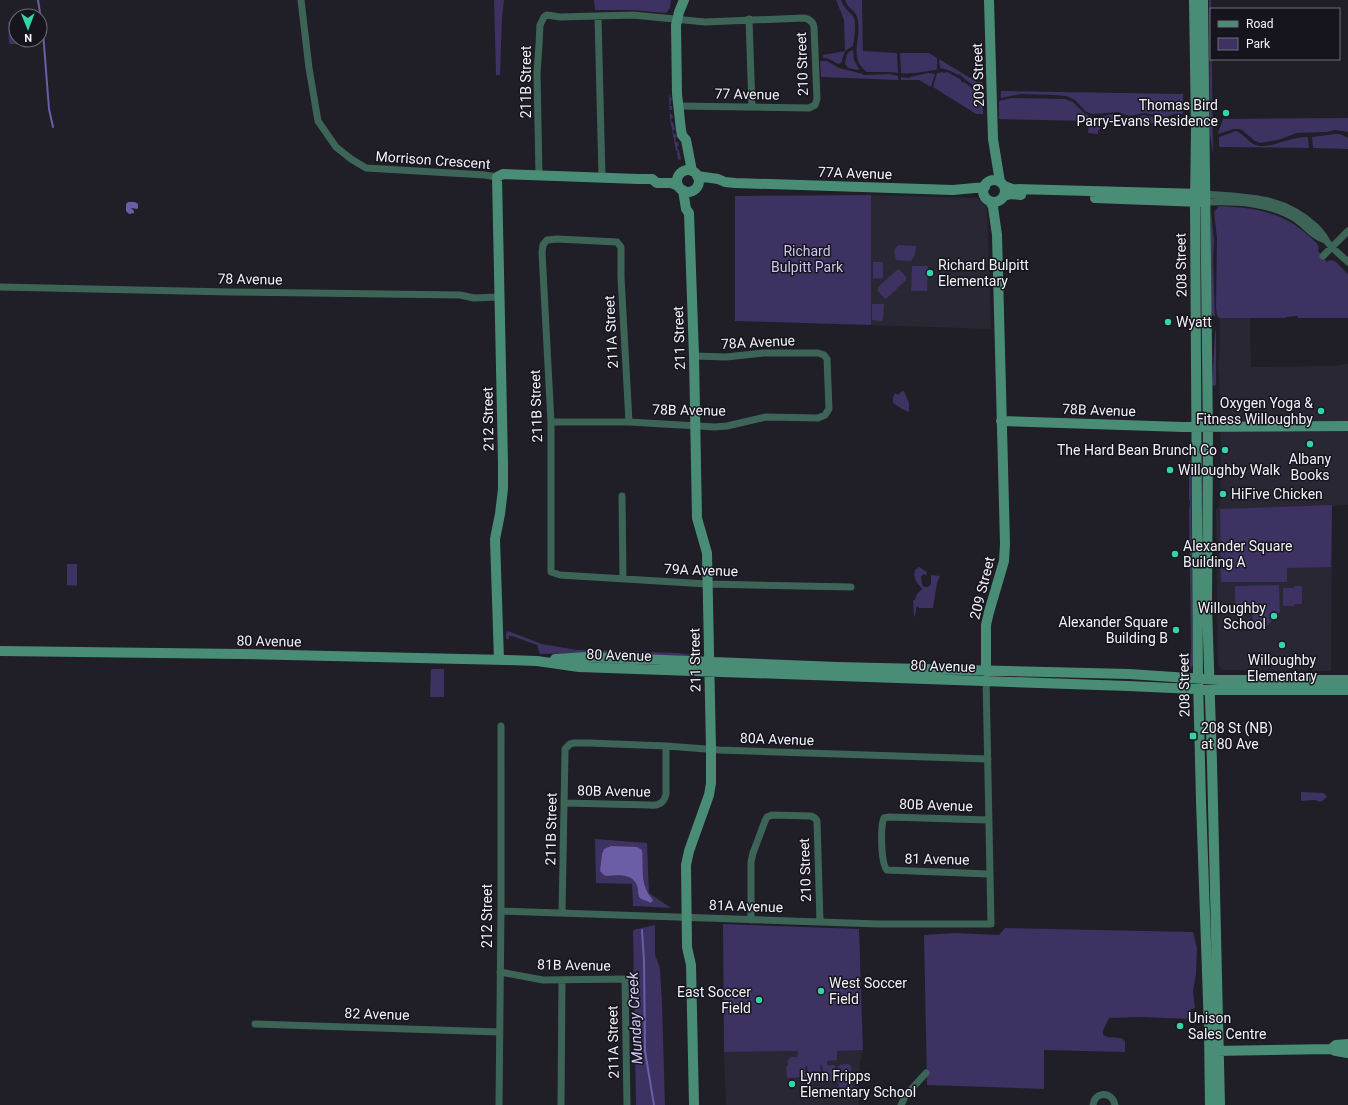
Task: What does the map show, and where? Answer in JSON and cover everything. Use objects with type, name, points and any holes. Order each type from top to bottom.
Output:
[{"type":"main road","name":"211 Street","points":[[684,0],[676,25],[678,106],[682,135],[680,141],[688,181],[691,208],[689,213],[694,356],[697,518],[706,553],[711,749],[711,783],[709,794],[687,858],[687,947],[691,966],[694,1105]]},
{"type":"main road","name":"209 Street","points":[[986,676],[986,626],[1004,562],[1005,544],[997,235],[995,191],[991,175],[994,149],[989,0]]},
{"type":"main road","name":"208 Street","points":[[1194,0],[1196,128],[1200,198],[1207,427],[1207,605],[1212,763],[1214,1051],[1210,1105]]},
{"type":"main road","name":"208 Street","points":[[1203,0],[1205,127],[1200,198],[1197,427],[1198,689],[1201,801],[1214,1051],[1220,1105]]},
{"type":"main road","name":"77A Avenue","points":[[497,177],[503,174],[652,179],[657,183],[718,179],[725,182],[995,191]]},
{"type":"main road","name":"212 Street","points":[[497,177],[503,463],[503,489],[495,539],[499,660]]},
{"type":"main road","points":[[995,191],[1012,189],[1200,198]]},
{"type":"main road","name":"78B Avenue","points":[[1001,420],[1197,427],[1348,426]]},
{"type":"main road","name":"80 Avenue","points":[[0,651],[240,654],[537,661],[579,667],[709,667],[986,676],[1209,690],[1348,690]]},
{"type":"main road","name":"80 Avenue","points":[[986,676],[1129,674],[1209,679],[1348,680]]},
{"type":"main road","points":[[1331,1049],[1336,1045],[1348,1044]]},
{"type":"main road","points":[[1214,1051],[1331,1049],[1348,1053]]},
{"type":"street","name":"Morrison Crescent","points":[[301,0],[309,68],[318,120],[336,147],[366,168],[497,177]]},
{"type":"street","name":"211B Street","points":[[539,175],[538,46],[540,25],[544,17],[547,15],[560,17],[598,16]]},
{"type":"street","points":[[602,178],[598,16],[633,15],[705,22],[750,20],[752,107]]},
{"type":"street","name":"210 Street","points":[[750,20],[804,18],[812,21],[814,27],[817,99],[815,105]]},
{"type":"street","name":"77 Avenue","points":[[678,106],[809,108],[815,105]]},
{"type":"street","points":[[1200,198],[1243,202],[1271,208],[1296,220],[1319,238],[1326,240],[1348,262]]},
{"type":"street","points":[[1323,256],[1348,231]]},
{"type":"street","name":"211B Street","points":[[551,572],[551,422],[542,252],[543,245],[546,241],[557,239],[617,242]]},
{"type":"street","name":"211A Street","points":[[617,242],[621,247],[621,277],[629,422]]},
{"type":"street","name":"78 Avenue","points":[[0,287],[460,296],[474,298],[499,297]]},
{"type":"street","name":"78A Avenue","points":[[694,356],[726,357],[771,353],[818,352],[824,355],[827,359],[829,409],[825,415]]},
{"type":"street","name":"78B Avenue","points":[[551,422],[629,422],[695,426],[727,426],[766,417],[818,418],[825,415]]},
{"type":"street","points":[[622,496],[623,579]]},
{"type":"street","name":"79A Avenue","points":[[551,572],[560,576],[707,584],[851,587]]},
{"type":"street","name":"209 Street","points":[[986,676],[991,924]]},
{"type":"street","name":"212 Street","points":[[499,1105],[501,726]]},
{"type":"street","name":"80A Avenue","points":[[567,746],[574,743],[988,759]]},
{"type":"street","name":"211B Street","points":[[562,913],[565,753],[567,746]]},
{"type":"street","name":"80B Avenue","points":[[564,803],[653,806],[660,804],[663,802],[666,794],[666,746]]},
{"type":"street","name":"210 Street","points":[[751,920],[751,862],[767,817],[772,815],[811,816],[815,818],[816,821],[820,922]]},
{"type":"street","name":"80B Avenue","points":[[886,869],[883,860],[882,829],[884,818],[895,816],[988,820]]},
{"type":"street","name":"81 Avenue","points":[[886,869],[897,872],[989,874]]},
{"type":"street","name":"81A Avenue","points":[[501,911],[878,924],[991,924]]},
{"type":"street","name":"81B Avenue","points":[[500,972],[543,980],[624,979]]},
{"type":"street","name":"211A Street","points":[[624,979],[627,1105]]},
{"type":"street","points":[[561,1105],[562,980]]},
{"type":"street","name":"82 Avenue","points":[[255,1024],[499,1032]]},
{"type":"street","points":[[901,1105],[906,1095],[926,1073]]},
{"type":"street","points":[[1093,1105],[1097,1097],[1104,1094],[1113,1099],[1115,1105]]},
{"type":"shaded area","name":"Richard Bulpitt Elementary","points":[[871,195],[977,198],[985,203],[987,209],[991,329],[871,325]]},
{"type":"shaded area","points":[[128,202],[135,202],[138,204],[137,209],[131,208],[134,213],[129,214],[126,211],[126,204]]},
{"type":"shaded area","points":[[1220,318],[1250,318],[1251,367],[1334,366],[1348,364],[1348,505],[1332,506],[1331,671],[1313,671],[1311,669],[1306,671],[1223,670],[1218,666],[1216,509],[1220,505],[1221,458],[1218,369]]},
{"type":"shaded area","points":[[611,846],[637,847],[642,850],[644,882],[653,900],[651,903],[640,898],[636,884],[630,878],[621,875],[606,876],[600,871],[604,849]]},
{"type":"shaded area","name":"Lynn Fripps Elementary School","points":[[863,1050],[860,1063],[859,1105],[726,1105],[724,1052]]},
{"type":"green space","points":[[494,0],[504,0],[500,75],[496,75]]},
{"type":"green space","points":[[594,0],[671,0],[670,8],[665,13],[632,10],[595,10]]},
{"type":"green space","points":[[836,0],[841,0],[845,8],[853,16],[855,22],[853,46],[845,51],[844,20]]},
{"type":"green space","points":[[845,0],[862,0],[863,51],[897,53],[898,73],[867,72],[861,66],[857,54],[857,17]]},
{"type":"green space","points":[[1209,0],[1211,0],[1210,60],[1212,60],[1213,154],[1210,135]]},
{"type":"green space","points":[[853,50],[854,60],[859,69],[858,70],[848,68],[845,64],[847,54]]},
{"type":"green space","points":[[845,51],[841,63],[838,64],[827,58],[823,58],[823,55]]},
{"type":"green space","points":[[900,53],[929,53],[937,58],[937,69],[914,73],[901,73]]},
{"type":"green space","points":[[939,59],[977,82],[982,82],[983,86],[974,86],[960,74],[959,75],[940,68]]},
{"type":"green space","points":[[820,61],[827,61],[839,68],[863,75],[890,74],[898,76],[898,80],[821,77]]},
{"type":"green space","points":[[947,72],[960,79],[963,83],[964,82],[973,89],[983,89],[983,114],[976,114],[933,87],[937,73]]},
{"type":"green space","points":[[928,73],[935,74],[931,87],[919,80],[901,80],[901,77],[910,78]]},
{"type":"green space","points":[[1001,91],[1183,94],[1183,114],[1174,114],[1166,117],[1144,113],[1129,116],[1118,112],[1092,114],[1085,111],[1075,100],[1066,96],[1021,94],[1001,98]]},
{"type":"green space","points":[[669,95],[670,98],[672,98],[670,106],[672,106],[672,110],[670,110],[670,114],[672,114],[673,118],[671,119],[675,130],[673,130],[677,137],[675,138],[676,142],[678,142],[679,146],[677,146],[681,159],[678,160],[678,151],[676,151],[670,119]]},
{"type":"green space","points":[[1011,98],[1065,99],[1073,102],[1089,116],[1089,121],[999,119],[999,101]]},
{"type":"green space","points":[[1114,114],[1129,119],[1144,115],[1163,120],[1183,117],[1183,124],[1090,121],[1091,118]]},
{"type":"green space","points":[[1348,118],[1348,132],[1335,130],[1326,132],[1297,133],[1278,140],[1260,143],[1255,141],[1240,129],[1234,129],[1218,134],[1223,119]]},
{"type":"green space","points":[[1089,122],[1101,123],[1098,134],[1088,133]]},
{"type":"green space","points":[[1236,131],[1242,134],[1253,144],[1260,146],[1307,137],[1309,148],[1219,147],[1219,137]]},
{"type":"green space","points":[[1340,134],[1348,138],[1348,149],[1313,148],[1312,137]]},
{"type":"green space","name":"Richard Bulpitt Park","points":[[871,195],[871,325],[735,321],[735,196]]},
{"type":"green space","points":[[1219,206],[1268,212],[1289,221],[1300,228],[1318,245],[1318,251],[1327,262],[1330,260],[1335,261],[1348,274],[1348,318],[1298,318],[1298,316],[1285,318],[1219,318],[1216,308],[1217,238],[1214,212]]},
{"type":"green space","points":[[1211,210],[1214,240],[1213,260],[1215,317],[1211,310]]},
{"type":"green space","points":[[898,245],[916,246],[915,255],[911,261],[896,260],[894,250]]},
{"type":"green space","points":[[873,262],[883,262],[883,278],[873,279]]},
{"type":"green space","points":[[912,266],[928,266],[927,291],[911,291]]},
{"type":"green space","points":[[897,270],[900,270],[906,277],[906,280],[887,298],[884,298],[878,291],[878,287]]},
{"type":"green space","points":[[872,304],[884,304],[883,319],[881,321],[872,320]]},
{"type":"green space","points":[[1216,329],[1216,385],[1212,386],[1215,334]]},
{"type":"green space","points":[[904,391],[909,403],[909,412],[893,403],[895,393],[898,395]]},
{"type":"green space","points":[[1189,461],[1191,461],[1193,664],[1191,669],[1190,664]]},
{"type":"green space","points":[[1332,505],[1331,567],[1287,568],[1287,582],[1221,582],[1220,509]]},
{"type":"green space","points":[[67,564],[77,564],[77,586],[67,585]]},
{"type":"green space","points":[[919,567],[927,572],[926,575],[923,574],[921,577],[924,587],[928,587],[931,584],[931,575],[940,576],[937,583],[933,608],[919,608],[917,606],[914,618],[913,600],[915,600],[917,594],[922,589],[914,575],[915,570]]},
{"type":"green space","points":[[1279,585],[1280,612],[1267,626],[1253,626],[1252,604],[1235,604],[1235,586]]},
{"type":"green space","points":[[1294,586],[1302,586],[1302,604],[1283,606],[1283,588],[1294,588]]},
{"type":"green space","points":[[508,631],[542,644],[577,650],[678,653],[700,656],[579,653],[540,654],[537,645],[512,636],[509,636],[509,639],[506,639],[506,633]]},
{"type":"green space","points":[[431,669],[444,669],[444,697],[430,697]]},
{"type":"green space","points":[[1301,792],[1324,793],[1327,797],[1321,802],[1315,800],[1301,801]]},
{"type":"green space","points":[[595,839],[647,843],[649,893],[671,908],[633,906],[632,884],[596,883]]},
{"type":"green space","points":[[723,924],[859,929],[863,1050],[837,1051],[837,1060],[827,1061],[827,1065],[835,1065],[836,1081],[824,1082],[822,1065],[820,1066],[822,1082],[809,1083],[807,1066],[805,1066],[806,1077],[787,1078],[786,1066],[788,1065],[788,1060],[791,1057],[797,1057],[798,1051],[724,1052]]},
{"type":"green space","points":[[655,925],[655,955],[660,968],[662,1004],[665,1105],[636,1105],[633,930]]},
{"type":"green space","points":[[1005,928],[1193,932],[1197,948],[1196,974],[1193,991],[1195,1008],[1190,1010],[1190,1019],[1141,1017],[1109,1018],[1103,1030],[1103,1035],[1107,1037],[1121,1038],[1125,1041],[1125,1052],[1044,1050],[1044,1089],[927,1085],[924,935],[954,933],[999,935]]},
{"type":"green space","points":[[848,1064],[851,1066],[853,1091],[850,1094],[842,1094],[839,1092],[837,1067]]},
{"type":"waterway","points":[[38,0],[43,32],[49,109],[53,127]]},
{"type":"waterway","name":"Munday Creek","points":[[642,930],[644,961],[645,1051],[654,1105]]},
{"type":"place","name":"Thomas Bird Parry-Evans Residence","points":[[1226,113]]},
{"type":"place","name":"Richard Bulpitt Elementary","points":[[930,273]]},
{"type":"place","name":"Wyatt","points":[[1168,322]]},
{"type":"place","name":"Oxygen Yoga & Fitness Willoughby","points":[[1321,411]]},
{"type":"place","name":"Albany Books","points":[[1310,444]]},
{"type":"place","name":"The Hard Bean Brunch Co","points":[[1225,450]]},
{"type":"place","name":"Willoughby Walk","points":[[1170,470]]},
{"type":"place","name":"HiFive Chicken","points":[[1223,494]]},
{"type":"place","name":"Alexander Square Building A","points":[[1175,554]]},
{"type":"place","name":"Willoughby School","points":[[1274,616]]},
{"type":"place","name":"Alexander Square Building B","points":[[1176,630]]},
{"type":"place","name":"Willoughby Elementary","points":[[1282,645]]},
{"type":"place","name":"208 St (NB) at 80 Ave","points":[[1193,736]]},
{"type":"place","name":"West Soccer Field","points":[[821,991]]},
{"type":"place","name":"East Soccer Field","points":[[759,1000]]},
{"type":"place","name":"Unison Sales Centre","points":[[1180,1026]]},
{"type":"place","name":"Lynn Fripps Elementary School","points":[[792,1084]]}]
